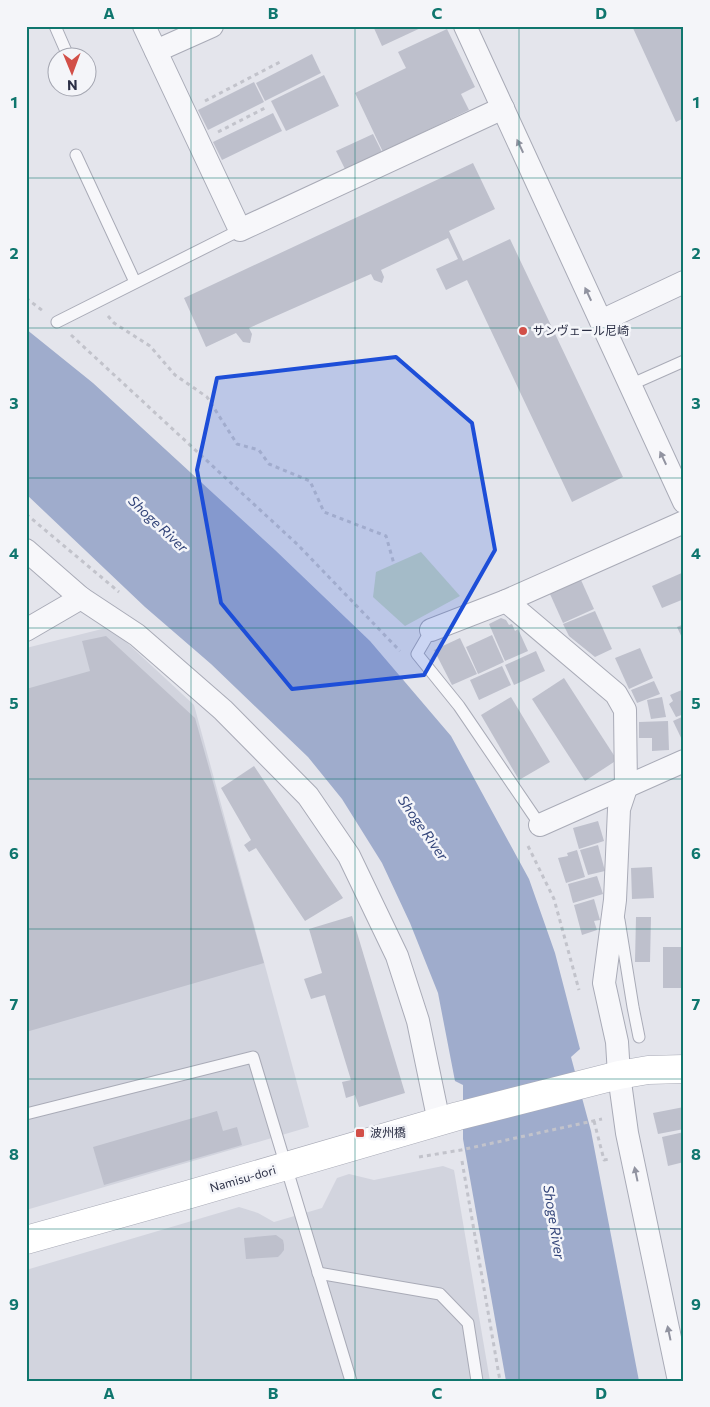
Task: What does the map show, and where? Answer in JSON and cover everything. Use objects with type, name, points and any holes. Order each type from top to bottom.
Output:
[{"type":"street","points":[[144,26],[240,230],[503,108]]},
{"type":"street","points":[[156,51],[212,26]]},
{"type":"street","points":[[465,26],[684,502]]},
{"type":"street","points":[[601,321],[684,282]]},
{"type":"street","points":[[430,630],[506,601],[684,522]]},
{"type":"street","points":[[26,550],[81,598],[137,635],[223,710],[308,796],[349,856],[397,956],[449,1119]]},
{"type":"street","points":[[26,630],[81,598]]},
{"type":"street","points":[[506,601],[616,694],[625,710],[626,788],[619,808],[615,900],[604,983],[617,1042],[619,1075],[627,1133],[678,1381]]},
{"type":"street","points":[[540,825],[684,761]]},
{"type":"street","points":[[619,1075],[648,1070],[684,1069]]},
{"type":"street","name":"Namisu-dori","points":[[26,1240],[449,1119],[619,1075]]},
{"type":"lane","points":[[55,26],[65,48]]},
{"type":"lane","points":[[76,155],[135,282]]},
{"type":"lane","points":[[57,322],[240,230]]},
{"type":"lane","points":[[630,385],[684,361]]},
{"type":"lane","points":[[430,630],[418,654],[459,706],[540,825]]},
{"type":"lane","points":[[615,900],[639,1037]]},
{"type":"lane","points":[[26,1114],[253,1057],[350,1381]]},
{"type":"lane","points":[[318,1273],[440,1294],[468,1323],[477,1381]]},
{"type":"path","points":[[184,112],[280,62]]},
{"type":"path","points":[[198,142],[267,107]]},
{"type":"path","points":[[26,298],[57,322],[298,545],[403,655]]},
{"type":"path","points":[[95,302],[114,323],[150,346],[175,375],[207,397],[237,444],[259,450],[269,464],[310,481],[324,512],[386,536],[394,564]]},
{"type":"path","points":[[526,843],[554,898],[580,993]]},
{"type":"path","points":[[461,1150],[602,1119]]},
{"type":"path","points":[[594,1121],[604,1160],[617,1158]]},
{"type":"path","points":[[462,1161],[500,1381]]},
{"type":"highlighted area","points":[[396,357],[472,423],[495,550],[424,675],[292,689],[221,603],[197,470],[217,378]]},
{"type":"shaded area","points":[[110,627],[194,705],[309,1127],[26,1210],[26,648]]},
{"type":"shaded area","points":[[443,1166],[454,1170],[490,1381],[26,1381],[26,1270],[239,1207],[258,1213],[274,1222],[322,1208],[337,1178],[349,1174],[374,1180]]},
{"type":"green space","points":[[421,552],[460,596],[405,626],[373,597],[376,572]]},
{"type":"water","name":"Shoge River","points":[[26,329],[93,383],[275,550],[370,641],[451,736],[529,879],[555,953],[580,1049],[571,1057],[591,1131],[639,1381],[506,1381],[463,1139],[463,1085],[455,1081],[438,993],[410,923],[382,863],[342,799],[308,757],[211,664],[145,607],[26,494]]},
{"type":"building","points":[[373,26],[425,26],[382,46]]},
{"type":"building","points":[[632,26],[684,26],[684,118],[676,122]]},
{"type":"building","points":[[447,29],[475,87],[461,94],[469,110],[383,152],[355,93],[406,68],[398,52]]},
{"type":"building","points":[[312,54],[321,73],[265,101],[256,83]]},
{"type":"building","points":[[324,75],[339,106],[286,131],[271,101]]},
{"type":"building","points":[[254,82],[264,102],[208,130],[198,110]]},
{"type":"building","points":[[273,113],[282,131],[222,160],[213,142]]},
{"type":"building","points":[[373,134],[382,152],[345,169],[336,151]]},
{"type":"building","name":"サンヴェール尼崎","points":[[473,163],[495,209],[449,231],[463,261],[510,239],[623,477],[572,502],[467,280],[446,290],[436,269],[458,259],[448,238],[381,270],[384,277],[382,283],[374,280],[371,274],[249,328],[252,334],[250,343],[243,342],[236,333],[206,347],[184,298]]},
{"type":"building","points":[[684,572],[684,599],[662,608],[652,586]]},
{"type":"building","points":[[581,580],[594,609],[563,623],[550,594]]},
{"type":"building","points":[[595,611],[612,649],[595,657],[569,636],[563,624]]},
{"type":"building","points":[[501,618],[506,620],[509,625],[512,624],[515,631],[518,629],[528,651],[505,661],[489,624]]},
{"type":"building","points":[[684,624],[684,642],[677,627]]},
{"type":"building","points":[[492,635],[504,662],[478,674],[466,647]]},
{"type":"building","points":[[106,636],[195,718],[264,963],[26,1032],[26,689],[90,671],[82,641]]},
{"type":"building","points":[[460,638],[477,674],[452,685],[434,650]]},
{"type":"building","points":[[640,648],[653,678],[629,689],[615,658]]},
{"type":"building","points":[[536,651],[545,671],[514,685],[505,665]]},
{"type":"building","points":[[502,666],[511,685],[479,700],[470,680]]},
{"type":"building","points":[[564,678],[617,760],[585,781],[532,699]]},
{"type":"building","points":[[654,681],[660,694],[637,703],[631,690]]},
{"type":"building","points":[[684,689],[684,714],[676,717],[669,704],[673,701],[670,695]]},
{"type":"building","points":[[511,697],[550,762],[519,780],[481,715]]},
{"type":"building","points":[[662,697],[666,717],[651,719],[647,700]]},
{"type":"building","points":[[684,716],[684,744],[673,721]]},
{"type":"building","points":[[668,721],[669,750],[652,751],[652,738],[639,738],[639,722]]},
{"type":"building","points":[[254,766],[343,898],[305,921],[256,848],[249,852],[244,845],[251,840],[221,788]]},
{"type":"building","points":[[598,821],[604,841],[579,849],[573,828]]},
{"type":"building","points":[[598,845],[605,871],[588,875],[580,850]]},
{"type":"building","points":[[577,850],[585,877],[566,883],[558,858],[568,856],[567,853]]},
{"type":"building","points":[[652,867],[654,898],[632,899],[631,868]]},
{"type":"building","points":[[597,876],[603,894],[573,903],[568,884]]},
{"type":"building","points":[[594,899],[600,920],[594,921],[597,930],[582,935],[574,905]]},
{"type":"building","points":[[352,916],[405,1093],[359,1107],[355,1095],[346,1098],[342,1082],[351,1080],[325,995],[311,999],[304,979],[322,973],[309,929]]},
{"type":"building","points":[[636,917],[651,917],[650,962],[635,962]]},
{"type":"building","points":[[663,947],[684,947],[684,988],[663,988]]},
{"type":"building","points":[[684,1107],[684,1129],[658,1134],[653,1113]]},
{"type":"building","points":[[217,1111],[223,1131],[237,1127],[242,1145],[104,1185],[93,1147]]},
{"type":"building","points":[[684,1132],[684,1162],[668,1166],[662,1137]]},
{"type":"building","points":[[276,1235],[283,1240],[284,1245],[284,1250],[278,1257],[246,1259],[244,1238]]},
{"type":"place","name":"サンヴェール尼崎","points":[[523,331]]},
{"type":"place","name":"波州橋","points":[[360,1133]]}]
